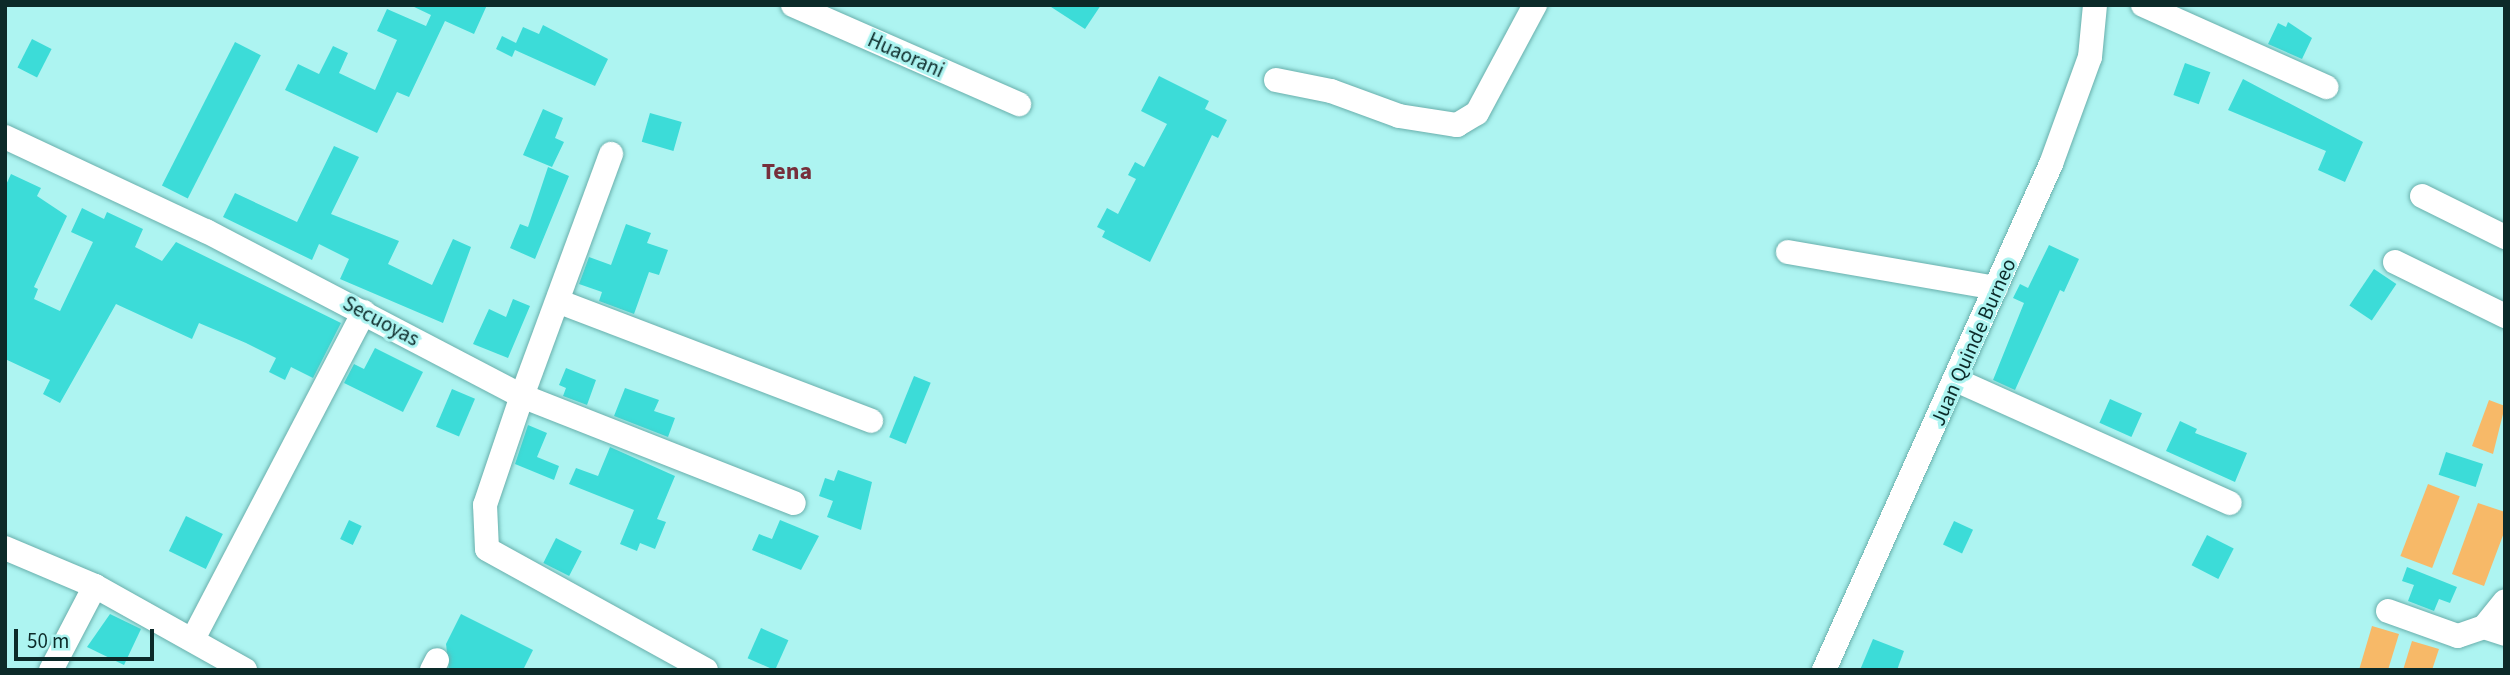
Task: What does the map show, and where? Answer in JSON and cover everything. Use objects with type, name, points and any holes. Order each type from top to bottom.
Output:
[{"type":"street","name":"Huaorani","points":[[793,5],[1019,104]]},
{"type":"street","points":[[1276,80],[1331,91],[1399,116],[1457,125],[1478,113],[1535,5]]},
{"type":"street","name":"Juan Quinde Burneo","points":[[1824,670],[1996,288],[2090,57],[2095,5]]},
{"type":"street","points":[[2143,5],[2326,87]]},
{"type":"street","name":"Secuoyas","points":[[5,137],[365,312],[522,396],[794,503]]},
{"type":"street","points":[[611,153],[560,302],[522,396],[485,505],[487,549],[706,670]]},
{"type":"street","points":[[2422,196],[2505,237]]},
{"type":"street","points":[[1788,252],[1996,288]]},
{"type":"street","points":[[2395,262],[2505,316]]},
{"type":"street","points":[[560,302],[871,421]]},
{"type":"street","points":[[193,639],[365,312]]},
{"type":"street","points":[[1956,380],[2230,503]]},
{"type":"street","points":[[5,548],[95,586],[245,670]]},
{"type":"street","points":[[51,670],[95,586]]},
{"type":"street","points":[[2388,611],[2458,636],[2495,631],[2505,601]]},
{"type":"shaded area","points":[[2489,400],[2505,406],[2493,454],[2472,446]]},
{"type":"shaded area","points":[[2428,484],[2460,496],[2432,568],[2400,556]]},
{"type":"shaded area","points":[[2478,503],[2505,512],[2505,530],[2484,586],[2452,574]]},
{"type":"shaded area","points":[[2372,626],[2399,634],[2388,670],[2359,670]]},
{"type":"shaded area","points":[[2412,641],[2439,649],[2432,670],[2403,670]]},
{"type":"building","points":[[410,5],[487,5],[474,34],[445,21],[409,97],[397,92],[377,133],[285,90],[298,64],[319,74],[333,46],[348,53],[339,73],[375,90],[397,40],[377,31],[387,9],[426,26],[431,15]]},
{"type":"building","points":[[1048,5],[1101,5],[1085,29]]},
{"type":"building","points":[[2288,22],[2312,38],[2302,59],[2268,44],[2278,23],[2286,27]]},
{"type":"building","points":[[543,25],[608,59],[595,86],[515,50],[512,57],[496,49],[502,36],[516,43],[523,27],[539,34]]},
{"type":"building","points":[[32,39],[52,49],[37,77],[17,68]]},
{"type":"building","points":[[235,42],[261,55],[188,199],[162,185]]},
{"type":"building","points":[[2185,63],[2210,72],[2199,104],[2173,95]]},
{"type":"building","points":[[1159,76],[1209,101],[1205,109],[1227,120],[1218,138],[1212,135],[1150,262],[1102,237],[1105,231],[1097,227],[1107,208],[1118,214],[1136,179],[1128,175],[1135,162],[1144,167],[1167,124],[1141,111]]},
{"type":"building","points":[[2243,79],[2363,142],[2345,182],[2318,170],[2326,151],[2228,110]]},
{"type":"building","points":[[543,109],[563,118],[555,138],[564,142],[552,167],[523,155]]},
{"type":"building","points":[[650,113],[682,122],[673,151],[642,142]]},
{"type":"building","points":[[334,146],[359,157],[331,214],[399,241],[388,264],[432,285],[453,239],[471,247],[443,323],[340,279],[349,259],[319,244],[312,260],[223,217],[235,193],[297,222]]},
{"type":"building","points":[[548,167],[569,176],[535,259],[510,248],[520,224],[528,227]]},
{"type":"building","points":[[11,174],[41,188],[37,196],[67,216],[34,287],[38,289],[34,299],[60,311],[93,242],[71,232],[82,208],[104,219],[107,212],[143,229],[135,247],[162,261],[176,242],[341,323],[313,378],[291,367],[285,380],[269,372],[276,358],[246,343],[199,323],[192,339],[116,304],[60,403],[43,394],[50,380],[5,359],[5,187]]},
{"type":"building","points":[[626,224],[651,233],[647,243],[668,250],[659,275],[649,272],[634,314],[599,301],[602,292],[579,284],[589,257],[611,265]]},
{"type":"building","points":[[2049,245],[2079,259],[2064,292],[2060,290],[2015,390],[1993,380],[2024,303],[2013,298],[2020,284],[2028,288]]},
{"type":"building","points":[[2374,269],[2396,284],[2372,321],[2349,305]]},
{"type":"building","points":[[513,299],[530,306],[508,358],[473,344],[489,309],[506,317]]},
{"type":"building","points":[[375,348],[423,372],[403,412],[344,383],[354,364],[364,369]]},
{"type":"building","points":[[566,368],[596,380],[587,405],[563,396],[566,388],[559,385]]},
{"type":"building","points":[[914,376],[931,383],[906,444],[889,437]]},
{"type":"building","points":[[625,388],[659,400],[654,411],[675,418],[668,437],[614,416]]},
{"type":"building","points":[[452,389],[475,399],[459,437],[436,427]]},
{"type":"building","points":[[2110,399],[2142,413],[2131,437],[2099,423]]},
{"type":"building","points":[[2180,421],[2197,429],[2195,433],[2247,453],[2235,482],[2166,451]]},
{"type":"building","points":[[528,425],[547,433],[537,457],[559,466],[554,480],[515,464]]},
{"type":"building","points":[[610,447],[675,476],[657,519],[666,522],[655,549],[640,543],[637,551],[620,544],[634,510],[569,484],[576,468],[598,476]]},
{"type":"building","points":[[2446,452],[2483,464],[2476,487],[2439,475]]},
{"type":"building","points":[[838,470],[872,482],[861,530],[827,517],[833,501],[819,496],[825,478],[834,481]]},
{"type":"building","points":[[186,516],[223,534],[206,569],[169,551]]},
{"type":"building","points":[[349,520],[362,526],[353,545],[340,539]]},
{"type":"building","points":[[780,520],[819,536],[801,570],[752,550],[759,534],[772,539]]},
{"type":"building","points":[[1954,521],[1973,530],[1962,553],[1943,545]]},
{"type":"building","points":[[2207,535],[2234,549],[2218,579],[2192,565]]},
{"type":"building","points":[[556,538],[582,551],[569,576],[543,563]]},
{"type":"building","points":[[2407,567],[2457,587],[2450,603],[2439,599],[2434,611],[2408,601],[2414,585],[2402,581]]},
{"type":"building","points":[[110,614],[141,629],[124,665],[87,647]]},
{"type":"building","points":[[461,614],[533,650],[523,670],[449,670],[446,644]]},
{"type":"building","points":[[761,628],[788,640],[775,670],[748,658]]},
{"type":"building","points":[[1873,639],[1904,651],[1897,670],[1860,670]]},
{"type":"district","name":"Tena","points":[[787,172]]}]
